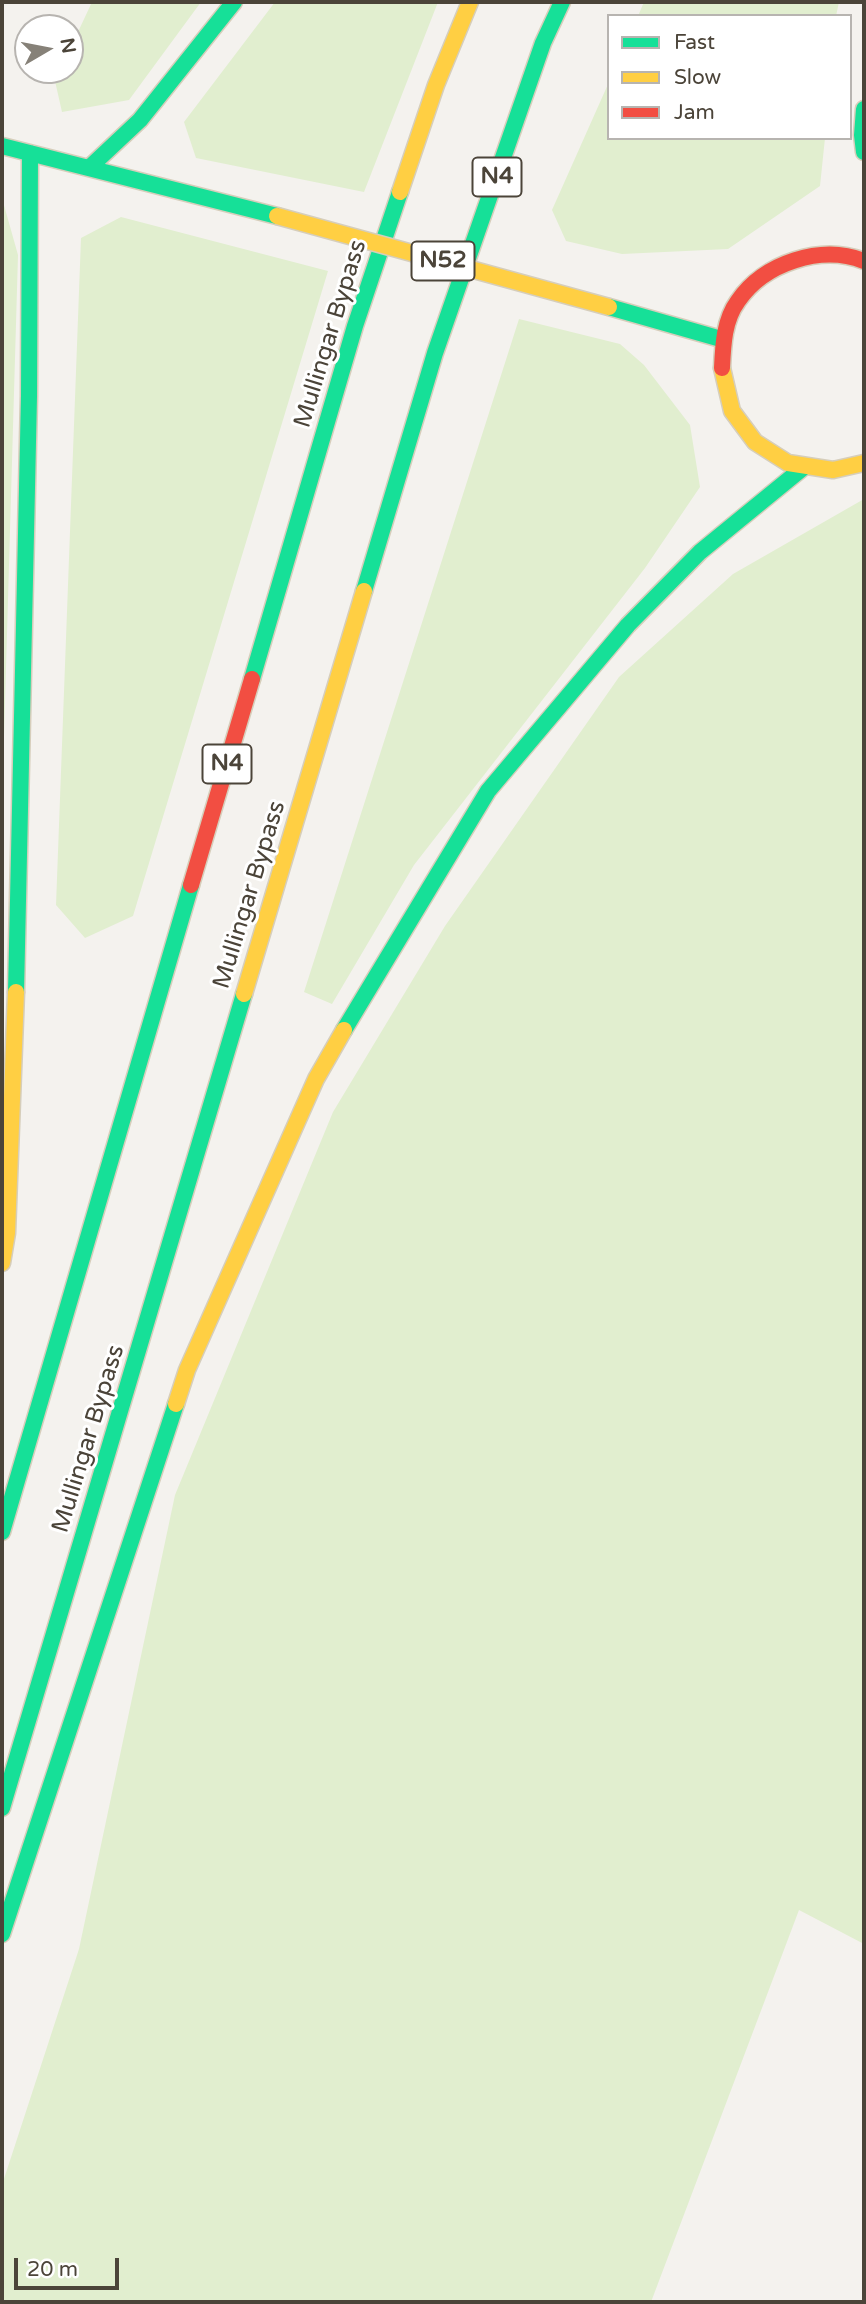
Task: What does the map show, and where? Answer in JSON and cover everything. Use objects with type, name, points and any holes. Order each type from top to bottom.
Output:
[{"type":"main road","points":[[90,167],[140,120],[201,47],[234,2]]},
{"type":"main road","name":"Mullingar Bypass","points":[[2,1532],[355,326],[436,85],[470,2]]},
{"type":"main road","name":"Mullingar Bypass","points":[[2,1808],[435,353],[543,43],[562,2]]},
{"type":"main road","points":[[864,109],[864,152]]},
{"type":"main road","name":"N52","points":[[2,146],[277,215],[721,339]]},
{"type":"main road","points":[[2,1263],[7,1233],[19,925],[30,153]]},
{"type":"main road","points":[[864,261],[823,254],[788,261],[758,279],[735,306],[721,339],[719,372],[727,405],[745,433],[771,454],[804,467],[834,470],[864,463]]},
{"type":"main road","points":[[2,1934],[187,1370],[316,1079],[388,954],[488,791],[646,607],[700,552],[804,467]]},
{"type":"green space","points":[[92,2],[201,2],[129,100],[62,112],[56,84],[84,84],[84,19]]},
{"type":"green space","points":[[275,2],[438,2],[364,192],[196,158],[184,122]]},
{"type":"green space","points":[[644,2],[839,2],[836,14],[639,14]]},
{"type":"green space","points":[[607,86],[607,140],[825,140],[820,186],[728,249],[622,254],[566,241],[552,210]]},
{"type":"green space","points":[[2,198],[18,255],[2,806]]},
{"type":"green space","points":[[121,217],[328,271],[133,916],[85,938],[56,905],[81,238]]},
{"type":"green space","points":[[519,319],[620,344],[644,365],[690,425],[700,487],[645,568],[414,865],[332,1004],[304,992]]},
{"type":"green space","points":[[864,499],[864,1944],[799,1910],[651,2302],[2,2302],[2,2185],[79,1949],[175,1495],[333,1112],[445,926],[619,677],[733,574]]},
{"type":"traffic: fast","points":[[90,167],[140,120],[234,2]]},
{"type":"traffic: fast","points":[[364,591],[435,353],[543,43],[562,2]]},
{"type":"traffic: fast","points":[[864,109],[864,152]]},
{"type":"traffic: fast","points":[[2,146],[277,216]]},
{"type":"traffic: fast","points":[[16,992],[29,396],[30,153]]},
{"type":"traffic: fast","points":[[252,679],[355,326],[400,192]]},
{"type":"traffic: fast","points":[[609,307],[721,339]]},
{"type":"traffic: fast","points":[[344,1030],[488,791],[628,625],[700,552],[804,467]]},
{"type":"traffic: fast","points":[[2,1532],[191,885]]},
{"type":"traffic: fast","points":[[2,1808],[244,994]]},
{"type":"traffic: fast","points":[[2,1934],[176,1404]]},
{"type":"traffic: slow","points":[[400,192],[436,85],[470,2]]},
{"type":"traffic: slow","points":[[277,216],[609,307]]},
{"type":"traffic: slow","points":[[722,368],[732,411],[755,442],[788,463],[833,470],[864,463]]},
{"type":"traffic: slow","points":[[244,994],[364,591]]},
{"type":"traffic: slow","points":[[2,1263],[7,1233],[16,992]]},
{"type":"traffic: slow","points":[[176,1404],[187,1370],[316,1079],[344,1030]]},
{"type":"traffic: jam","points":[[722,368],[727,324],[733,308],[763,276],[795,260],[812,256],[847,256],[864,261]]},
{"type":"traffic: jam","points":[[191,885],[252,679]]}]
